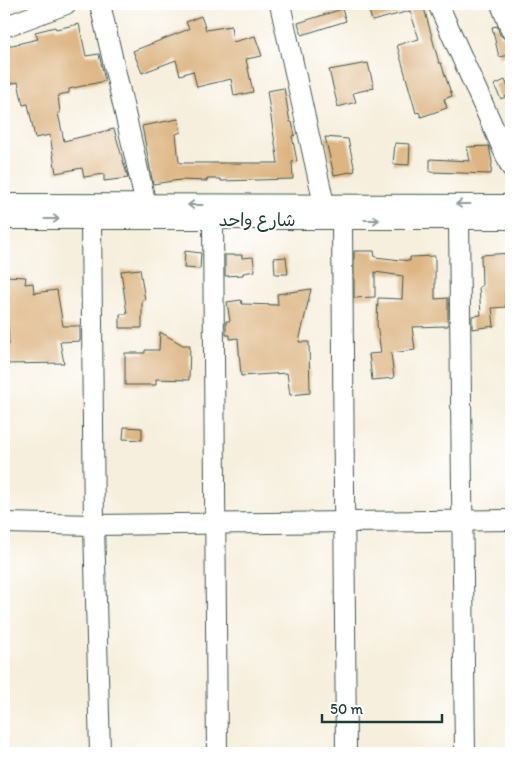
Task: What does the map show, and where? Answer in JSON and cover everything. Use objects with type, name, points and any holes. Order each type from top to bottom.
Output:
[{"type":"street","points":[[4,28],[36,9],[66,4]]},
{"type":"street","points":[[100,4],[146,205]]},
{"type":"street","points":[[280,4],[324,204]]},
{"type":"street","points":[[438,4],[511,167]]},
{"type":"street","points":[[501,4],[511,30]]},
{"type":"street","name":"شارع واحد","points":[[4,204],[511,205]]},
{"type":"street","name":"شارع واحد","points":[[4,219],[511,219]]},
{"type":"street","points":[[91,219],[94,525],[100,753]]},
{"type":"street","points":[[213,220],[217,753]]},
{"type":"street","points":[[342,220],[346,753]]},
{"type":"street","points":[[459,220],[465,753]]},
{"type":"street","points":[[4,523],[94,525],[511,520]]},
{"type":"building","points":[[367,4],[423,4],[439,63],[441,63],[452,96],[444,99],[447,108],[421,117],[419,112],[416,113],[397,45],[419,39],[410,11],[372,21]]},
{"type":"building","points":[[342,9],[346,21],[302,35],[298,23]]},
{"type":"building","points":[[201,16],[206,30],[231,26],[233,42],[255,36],[262,56],[246,59],[253,92],[234,96],[231,79],[197,87],[193,71],[180,75],[176,60],[142,73],[133,51],[189,29],[186,22]]},
{"type":"building","points":[[79,24],[86,56],[99,54],[105,81],[69,89],[69,93],[58,95],[60,113],[58,113],[64,141],[114,129],[128,178],[104,181],[104,174],[84,177],[82,168],[56,173],[50,135],[35,138],[28,104],[23,105],[18,82],[4,85],[4,47],[38,39],[35,32]]},
{"type":"building","points":[[497,26],[500,35],[508,41],[511,55],[499,57],[492,27]]},
{"type":"building","points":[[368,63],[374,88],[353,93],[356,102],[338,107],[329,70]]},
{"type":"building","points":[[505,80],[511,94],[501,99],[494,85]]},
{"type":"building","points":[[284,88],[290,122],[292,122],[295,135],[292,136],[297,161],[292,162],[293,179],[221,181],[221,179],[207,179],[207,181],[180,180],[153,184],[142,126],[178,119],[181,132],[176,134],[179,162],[181,163],[278,163],[267,91]]},
{"type":"building","points":[[325,137],[348,139],[355,171],[334,175]]},
{"type":"building","points":[[395,143],[410,144],[409,165],[393,164]]},
{"type":"building","points":[[489,146],[492,162],[491,174],[430,172],[430,159],[470,161],[467,147]]},
{"type":"building","points":[[185,251],[201,253],[200,269],[184,268]]},
{"type":"building","points":[[354,251],[374,251],[375,257],[410,261],[410,257],[435,256],[435,299],[448,298],[448,326],[412,327],[415,350],[391,353],[394,378],[372,380],[369,354],[381,353],[377,324],[378,298],[402,299],[403,276],[375,272],[375,297],[354,298]]},
{"type":"building","points":[[511,253],[511,293],[505,294],[506,307],[492,308],[494,326],[472,329],[472,316],[481,315],[479,287],[482,286],[481,255]]},
{"type":"building","points":[[225,255],[242,255],[242,258],[253,257],[255,271],[243,273],[243,275],[225,276]]},
{"type":"building","points":[[286,257],[288,274],[275,274],[274,258]]},
{"type":"building","points":[[140,269],[145,300],[142,300],[142,328],[120,328],[120,314],[127,314],[121,271]]},
{"type":"building","points":[[4,276],[26,277],[25,284],[33,283],[34,293],[57,290],[63,326],[80,326],[80,341],[60,342],[64,363],[4,364],[4,345],[9,345],[7,315],[4,315]]},
{"type":"building","points":[[311,289],[299,342],[309,342],[310,393],[290,395],[287,373],[241,376],[238,338],[230,339],[230,335],[226,335],[226,321],[230,321],[227,302],[241,300],[242,304],[278,305],[277,294]]},
{"type":"building","points":[[160,332],[183,345],[190,345],[189,380],[156,379],[156,385],[125,385],[125,353],[145,353],[145,350],[159,350]]},
{"type":"building","points":[[124,427],[142,428],[142,440],[123,439]]}]
